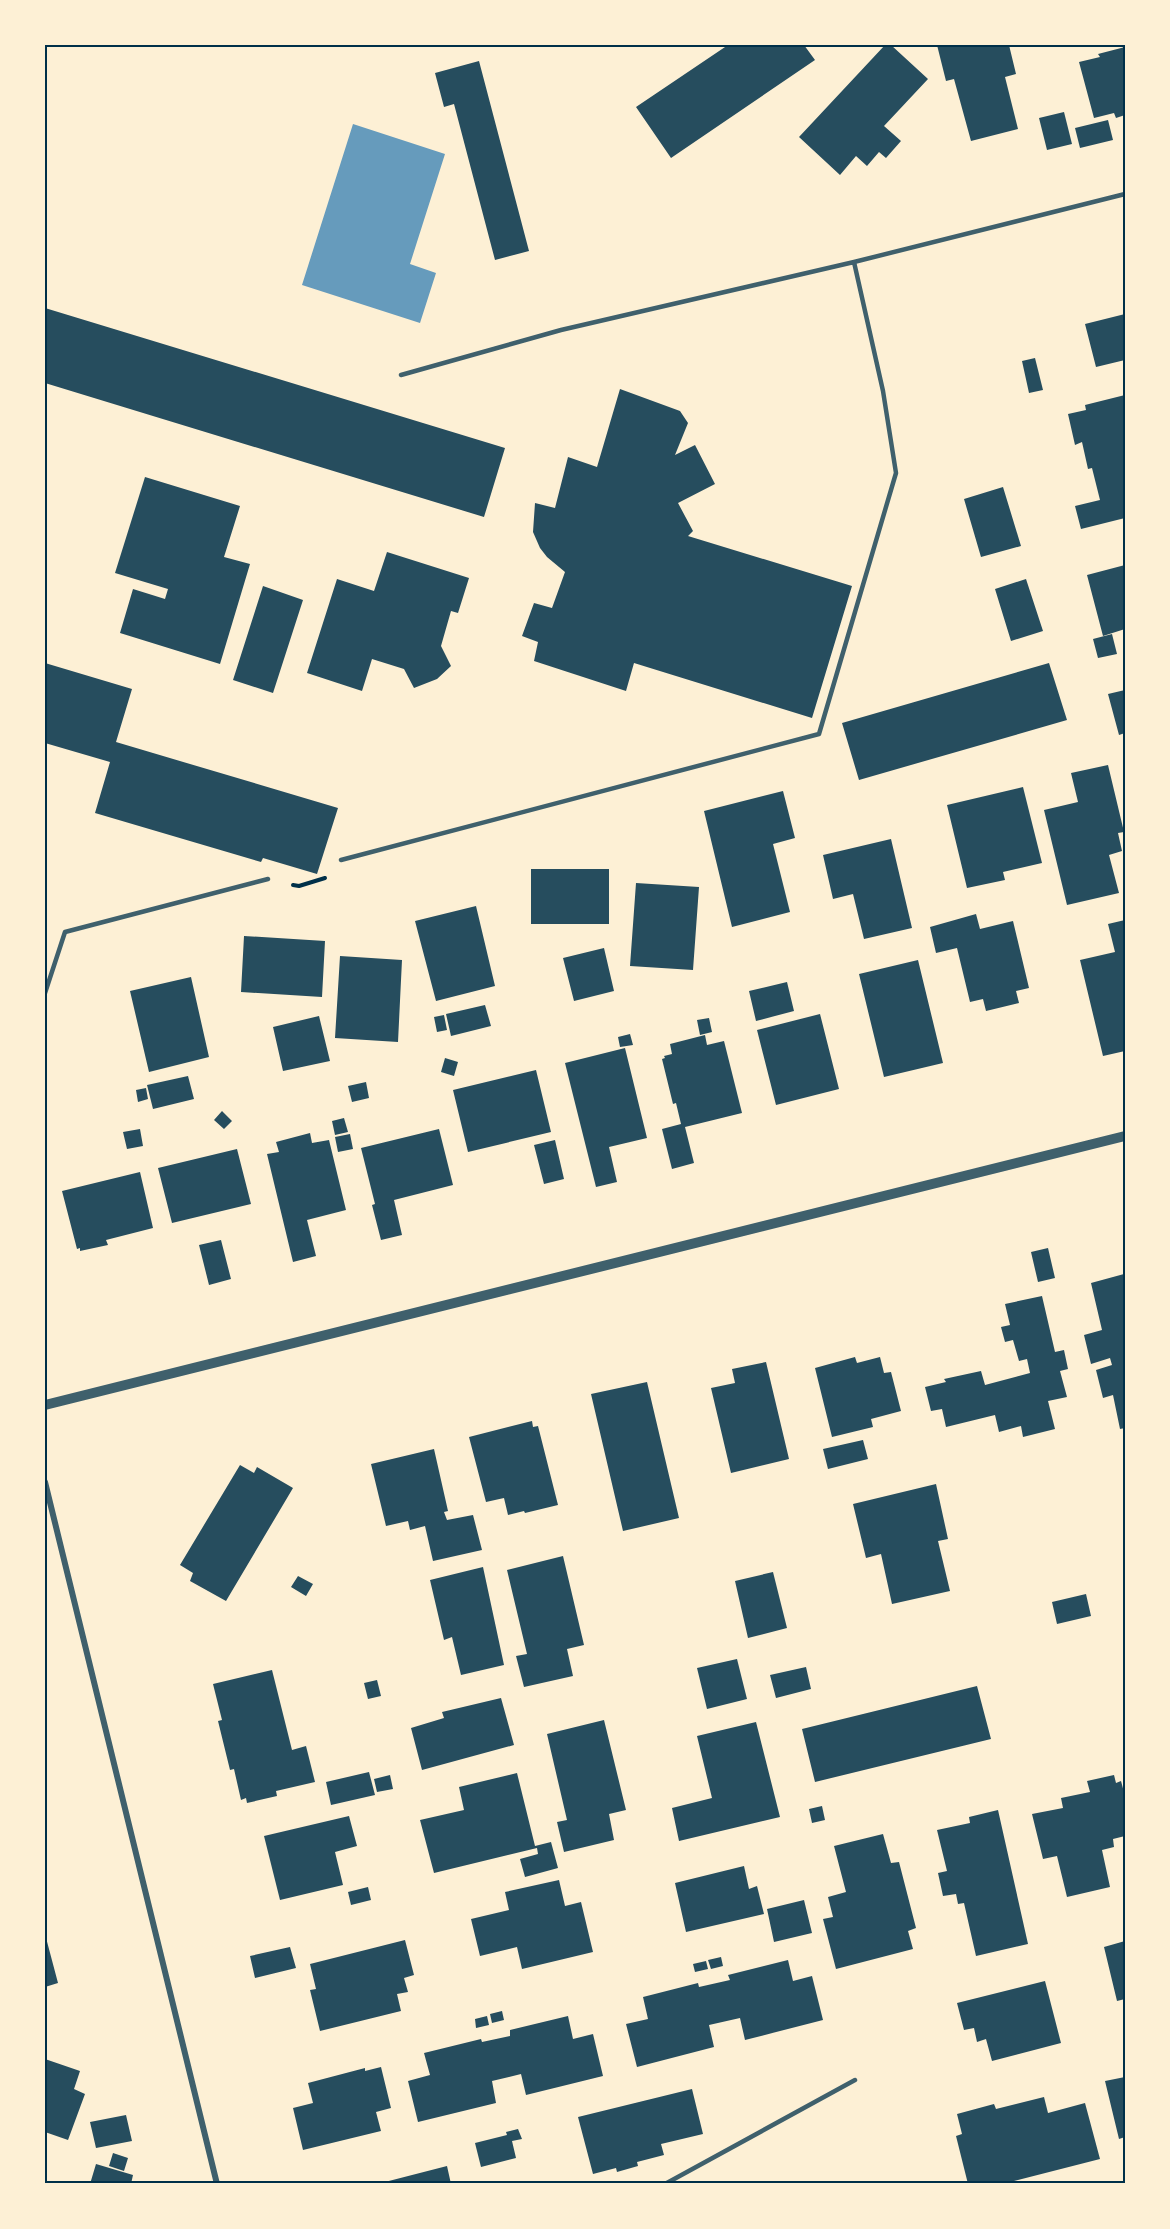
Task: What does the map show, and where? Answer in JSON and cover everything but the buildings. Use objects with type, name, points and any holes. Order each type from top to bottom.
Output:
[{"type":"street","points":[[45,1405],[1125,1136]]},
{"type":"street","points":[[45,1482],[217,2184]]},
{"type":"lane","points":[[401,375],[561,330],[854,262],[1125,194]]},
{"type":"lane","points":[[341,860],[819,734],[896,473],[883,391],[854,262]]},
{"type":"lane","points":[[45,993],[65,932],[268,879]]},
{"type":"lane","points":[[665,2184],[855,2080]]},
{"type":"path","points":[[268,879],[299,886],[324,880],[341,860]]},
{"type":"water","points":[[353,124],[445,154],[410,264],[436,273],[420,323],[302,285]]}]
